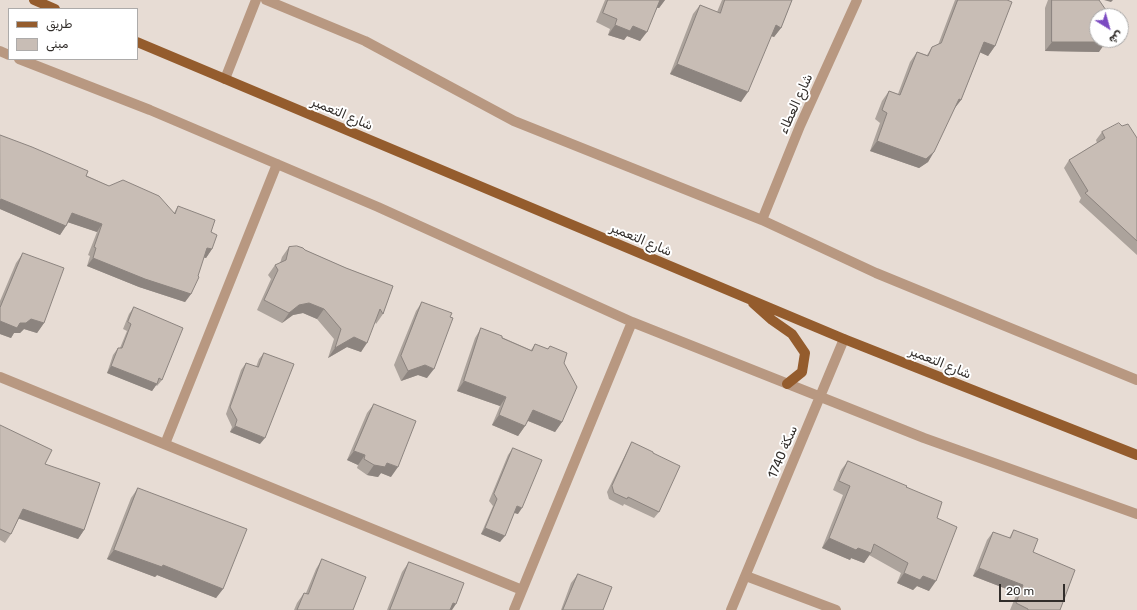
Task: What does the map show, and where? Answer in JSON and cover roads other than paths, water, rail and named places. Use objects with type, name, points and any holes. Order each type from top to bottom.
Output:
[{"type":"main road","points":[[34,0],[54,8]]},
{"type":"main road","name":"شارع التعمير","points":[[138,42],[844,339],[1137,455]]},
{"type":"main road","points":[[749,299],[772,320],[792,334],[805,352],[802,372],[787,384]]},
{"type":"street","points":[[225,78],[256,0]]},
{"type":"street","points":[[266,0],[364,41],[514,121],[762,220],[876,273],[1137,380]]},
{"type":"street","name":"شارع العطاء","points":[[762,220],[800,126],[856,0]]},
{"type":"street","points":[[22,60],[150,110],[378,207],[632,322],[924,438],[1137,514]]},
{"type":"street","points":[[165,444],[277,164]]},
{"type":"street","points":[[514,610],[632,322]]},
{"type":"street","name":"سكة 1740","points":[[731,610],[844,339]]},
{"type":"street","points":[[0,377],[522,590]]},
{"type":"street","points":[[746,576],[836,610]]}]
